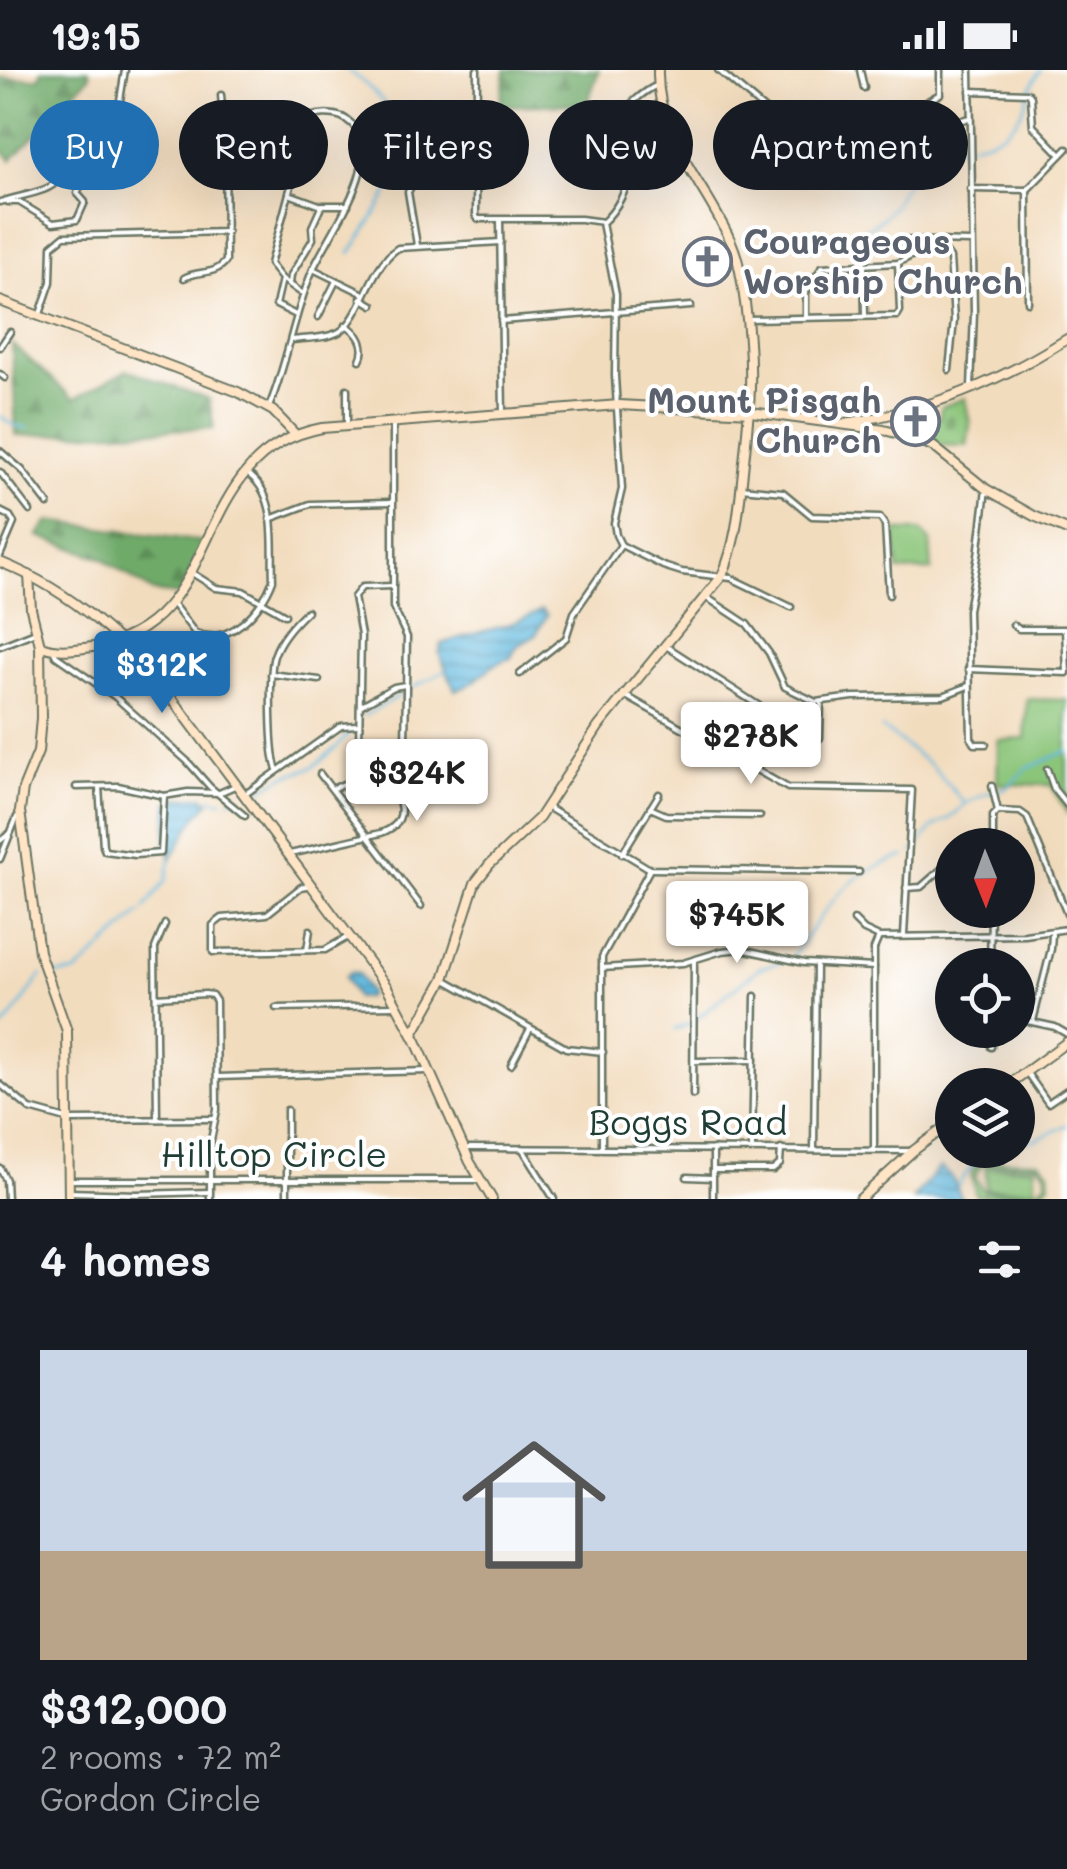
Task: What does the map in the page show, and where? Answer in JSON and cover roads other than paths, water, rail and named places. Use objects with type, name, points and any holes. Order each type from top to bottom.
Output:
[{"type":"street","points":[[120,100],[125,70]]},
{"type":"street","points":[[477,70],[478,219],[602,222]]},
{"type":"street","points":[[658,70],[661,100]]},
{"type":"street","points":[[718,70],[770,114],[859,166],[880,166],[941,126],[970,118]]},
{"type":"street","points":[[860,70],[864,88]]},
{"type":"street","points":[[930,100],[940,94],[940,70]]},
{"type":"street","points":[[970,70],[974,313],[971,392]]},
{"type":"street","points":[[633,100],[640,92],[658,85]]},
{"type":"street","points":[[970,91],[1028,93],[1033,126],[1061,155]]},
{"type":"street","points":[[184,278],[221,268],[226,262],[221,95]]},
{"type":"street","points":[[269,407],[312,268],[358,182],[361,144],[350,122],[333,115],[308,116],[293,122],[284,139],[292,168],[270,257],[272,269],[303,294]]},
{"type":"street","points":[[1028,302],[1027,190],[1067,150]]},
{"type":"street","points":[[413,1034],[444,979],[475,883],[532,826],[599,726],[722,576],[737,530],[751,412],[747,319],[732,245],[693,173]]},
{"type":"street","points":[[970,189],[1027,190]]},
{"type":"street","points":[[2,201],[39,190]]},
{"type":"street","points":[[2,201],[19,202],[54,224],[77,220],[86,202],[78,190]]},
{"type":"street","points":[[409,190],[417,245]]},
{"type":"street","points":[[626,190],[602,222],[616,312],[622,490],[614,528],[622,545],[673,570],[722,576],[792,608]]},
{"type":"street","points":[[288,194],[322,206]]},
{"type":"street","points":[[290,285],[291,275],[313,239],[312,226],[322,206],[327,202],[348,205]]},
{"type":"street","points":[[500,220],[503,415]]},
{"type":"street","points":[[39,317],[51,282],[52,246],[64,236],[227,232]]},
{"type":"street","points":[[895,240],[971,242]]},
{"type":"street","points":[[292,340],[327,336],[346,325],[378,267],[391,252],[417,245],[500,242]]},
{"type":"street","points":[[806,316],[806,292],[822,267],[898,262],[915,254],[947,254],[954,320],[949,370]]},
{"type":"street","points":[[747,319],[897,316],[898,262]]},
{"type":"street","points":[[864,263],[865,316]]},
{"type":"street","points":[[312,268],[374,304]]},
{"type":"street","points":[[282,279],[276,304],[296,314]]},
{"type":"street","points":[[318,317],[336,280]]},
{"type":"street","points":[[0,301],[269,407],[294,434]]},
{"type":"street","points":[[501,321],[691,306]]},
{"type":"street","points":[[346,325],[359,337],[364,350],[360,360]]},
{"type":"street","points":[[0,347],[10,332]]},
{"type":"street","points":[[832,424],[927,406],[971,392],[1067,339]]},
{"type":"street","points":[[347,389],[347,426]]},
{"type":"street","points":[[40,645],[53,650],[121,639],[172,603],[192,573],[229,494],[261,453],[294,434],[347,426],[618,405],[751,412],[884,430],[934,447],[986,489],[1067,530]]},
{"type":"street","points":[[867,429],[870,419],[876,417]]},
{"type":"street","points":[[876,417],[872,423],[884,430]]},
{"type":"street","points":[[394,424],[393,607],[407,637],[405,742]]},
{"type":"street","points":[[0,451],[22,470],[48,504]]},
{"type":"street","points":[[0,472],[30,511]]},
{"type":"street","points":[[172,603],[195,633],[210,637],[242,624],[273,580],[270,520],[259,483],[244,472]]},
{"type":"street","points":[[741,488],[783,492],[812,516],[880,518],[886,529],[889,595]]},
{"type":"street","points":[[986,489],[968,610],[972,743],[986,744]]},
{"type":"street","points":[[270,520],[310,504],[393,502]]},
{"type":"street","points":[[0,511],[10,516],[14,524],[0,559],[67,597],[121,639],[156,678],[350,935],[398,1006],[463,1148],[492,1199]]},
{"type":"street","points":[[520,674],[566,638],[574,613],[622,545]]},
{"type":"street","points":[[192,573],[216,588],[243,591],[285,615]]},
{"type":"street","points":[[0,859],[2,842],[12,831],[20,811],[40,732],[40,645],[31,609],[29,575]]},
{"type":"street","points":[[359,744],[362,635],[354,597],[362,587],[394,586]]},
{"type":"street","points":[[706,597],[747,624],[769,653],[785,687],[821,703],[853,697],[944,696],[968,686]]},
{"type":"street","points":[[277,769],[271,754],[272,662],[282,639],[308,611]]},
{"type":"street","points":[[968,669],[1067,672],[1065,628],[1013,626]]},
{"type":"street","points":[[105,644],[110,638],[109,629]]},
{"type":"street","points":[[0,646],[38,632]]},
{"type":"street","points":[[666,646],[775,716]]},
{"type":"street","points":[[53,650],[114,696],[245,816]]},
{"type":"street","points":[[271,674],[319,680]]},
{"type":"street","points":[[360,706],[394,687],[407,685]]},
{"type":"street","points":[[625,694],[788,788],[912,790],[904,935]]},
{"type":"street","points":[[820,738],[821,703]]},
{"type":"street","points":[[244,795],[341,726],[359,725]]},
{"type":"street","points":[[1047,769],[1054,789],[1067,805]]},
{"type":"street","points":[[320,774],[421,906]]},
{"type":"street","points":[[290,854],[369,836],[393,828],[400,820],[401,807],[388,786],[346,783],[332,789]]},
{"type":"street","points":[[76,788],[118,786],[164,796],[219,792],[237,786]]},
{"type":"street","points":[[992,786],[998,811]]},
{"type":"street","points":[[99,787],[105,851],[114,854],[161,853],[164,796]]},
{"type":"street","points":[[622,854],[658,794]]},
{"type":"street","points":[[546,807],[650,869],[859,872]]},
{"type":"street","points":[[650,808],[666,815],[760,816]]},
{"type":"street","points":[[20,811],[38,952],[68,1031],[69,1195],[210,1192]]},
{"type":"street","points":[[993,828],[993,816],[998,811],[1020,812],[1028,817],[1067,914]]},
{"type":"street","points":[[602,1146],[602,958],[650,869]]},
{"type":"street","points":[[906,888],[920,887],[935,874]]},
{"type":"street","points":[[314,886],[299,889],[267,914],[222,918],[213,925],[213,952],[329,950],[350,935]]},
{"type":"street","points":[[854,920],[856,925],[879,937],[1052,934],[1067,930]]},
{"type":"street","points":[[157,1118],[156,948],[166,924]]},
{"type":"street","points":[[990,948],[991,928]]},
{"type":"street","points":[[307,950],[310,930]]},
{"type":"street","points":[[1035,1009],[1052,949],[1052,934]]},
{"type":"street","points":[[874,1150],[874,949],[879,937]]},
{"type":"street","points":[[602,968],[694,961],[722,950],[816,964],[874,967]]},
{"type":"street","points":[[693,1094],[694,961]]},
{"type":"street","points":[[814,1148],[816,964]]},
{"type":"street","points":[[444,979],[572,1050],[603,1052]]},
{"type":"street","points":[[156,997],[213,996],[216,1004],[218,1078],[210,1145],[210,1199]]},
{"type":"street","points":[[752,1148],[755,996]]},
{"type":"street","points":[[276,1008],[398,1006]]},
{"type":"street","points":[[1035,1021],[1067,1034]]},
{"type":"street","points":[[512,1065],[531,1028]]},
{"type":"street","points":[[1031,1068],[1067,1042]]},
{"type":"street","points":[[694,1061],[754,1060]]},
{"type":"street","points":[[218,1078],[430,1071]]},
{"type":"street","points":[[0,1084],[30,1109],[70,1120],[214,1119]]},
{"type":"street","points":[[1035,1085],[1048,1104],[1067,1090]]},
{"type":"street","points":[[287,1110],[287,1199]]},
{"type":"street","points":[[860,1199],[935,1134]]},
{"type":"street","points":[[521,1147],[554,1199]]},
{"type":"street","name":"Boggs Road","points":[[463,1148],[913,1150]]},
{"type":"street","points":[[713,1148],[713,1199]]},
{"type":"street","points":[[713,1170],[773,1170],[780,1164],[781,1148]]},
{"type":"street","points":[[0,1168],[6,1180],[7,1199]]},
{"type":"street","points":[[687,1177],[713,1178]]},
{"type":"street","name":"Hilltop Circle","points":[[69,1180],[479,1180]]},
{"type":"water","points":[[541,610],[547,615],[535,636],[516,647],[511,658],[455,690],[439,653],[442,644]]},
{"type":"water","points":[[203,796],[209,802],[171,859],[166,841],[168,803]]},
{"type":"water","points":[[350,972],[358,973],[369,993],[367,997],[356,998],[345,977]]},
{"type":"water","points":[[941,1168],[952,1177],[962,1199],[913,1199]]},
{"type":"waterway","points":[[348,70],[385,104],[398,126],[404,150],[391,187],[350,253]]},
{"type":"waterway","points":[[823,243],[876,223],[891,209],[910,180],[937,157],[1005,131],[1018,118],[1041,70]]},
{"type":"waterway","points":[[0,416],[27,428]]},
{"type":"waterway","points":[[412,688],[445,671]]},
{"type":"waterway","points":[[364,716],[402,694]]},
{"type":"waterway","points":[[254,794],[283,777],[313,767],[353,728]]},
{"type":"waterway","points":[[882,728],[932,766],[965,804]]},
{"type":"waterway","points":[[913,852],[933,827],[965,804],[1007,788],[1026,769],[1067,751]]},
{"type":"waterway","points":[[230,800],[240,798]]},
{"type":"waterway","points":[[210,799],[222,801]]},
{"type":"waterway","points":[[791,958],[850,883],[905,856]]},
{"type":"waterway","points":[[144,909],[166,880],[170,859]]},
{"type":"waterway","points":[[52,975],[76,973],[141,912]]},
{"type":"waterway","points":[[696,1019],[759,968],[785,961]]},
{"type":"waterway","points":[[0,1030],[42,975]]},
{"type":"waterway","points":[[675,1030],[690,1023]]},
{"type":"waterway","points":[[1035,1139],[1067,1125]]},
{"type":"waterway","points":[[958,1185],[970,1168]]},
{"type":"place","name":"Courageous Worship Church","points":[[708,262]]},
{"type":"place","name":"Mount Pisgah Church","points":[[916,421]]}]
